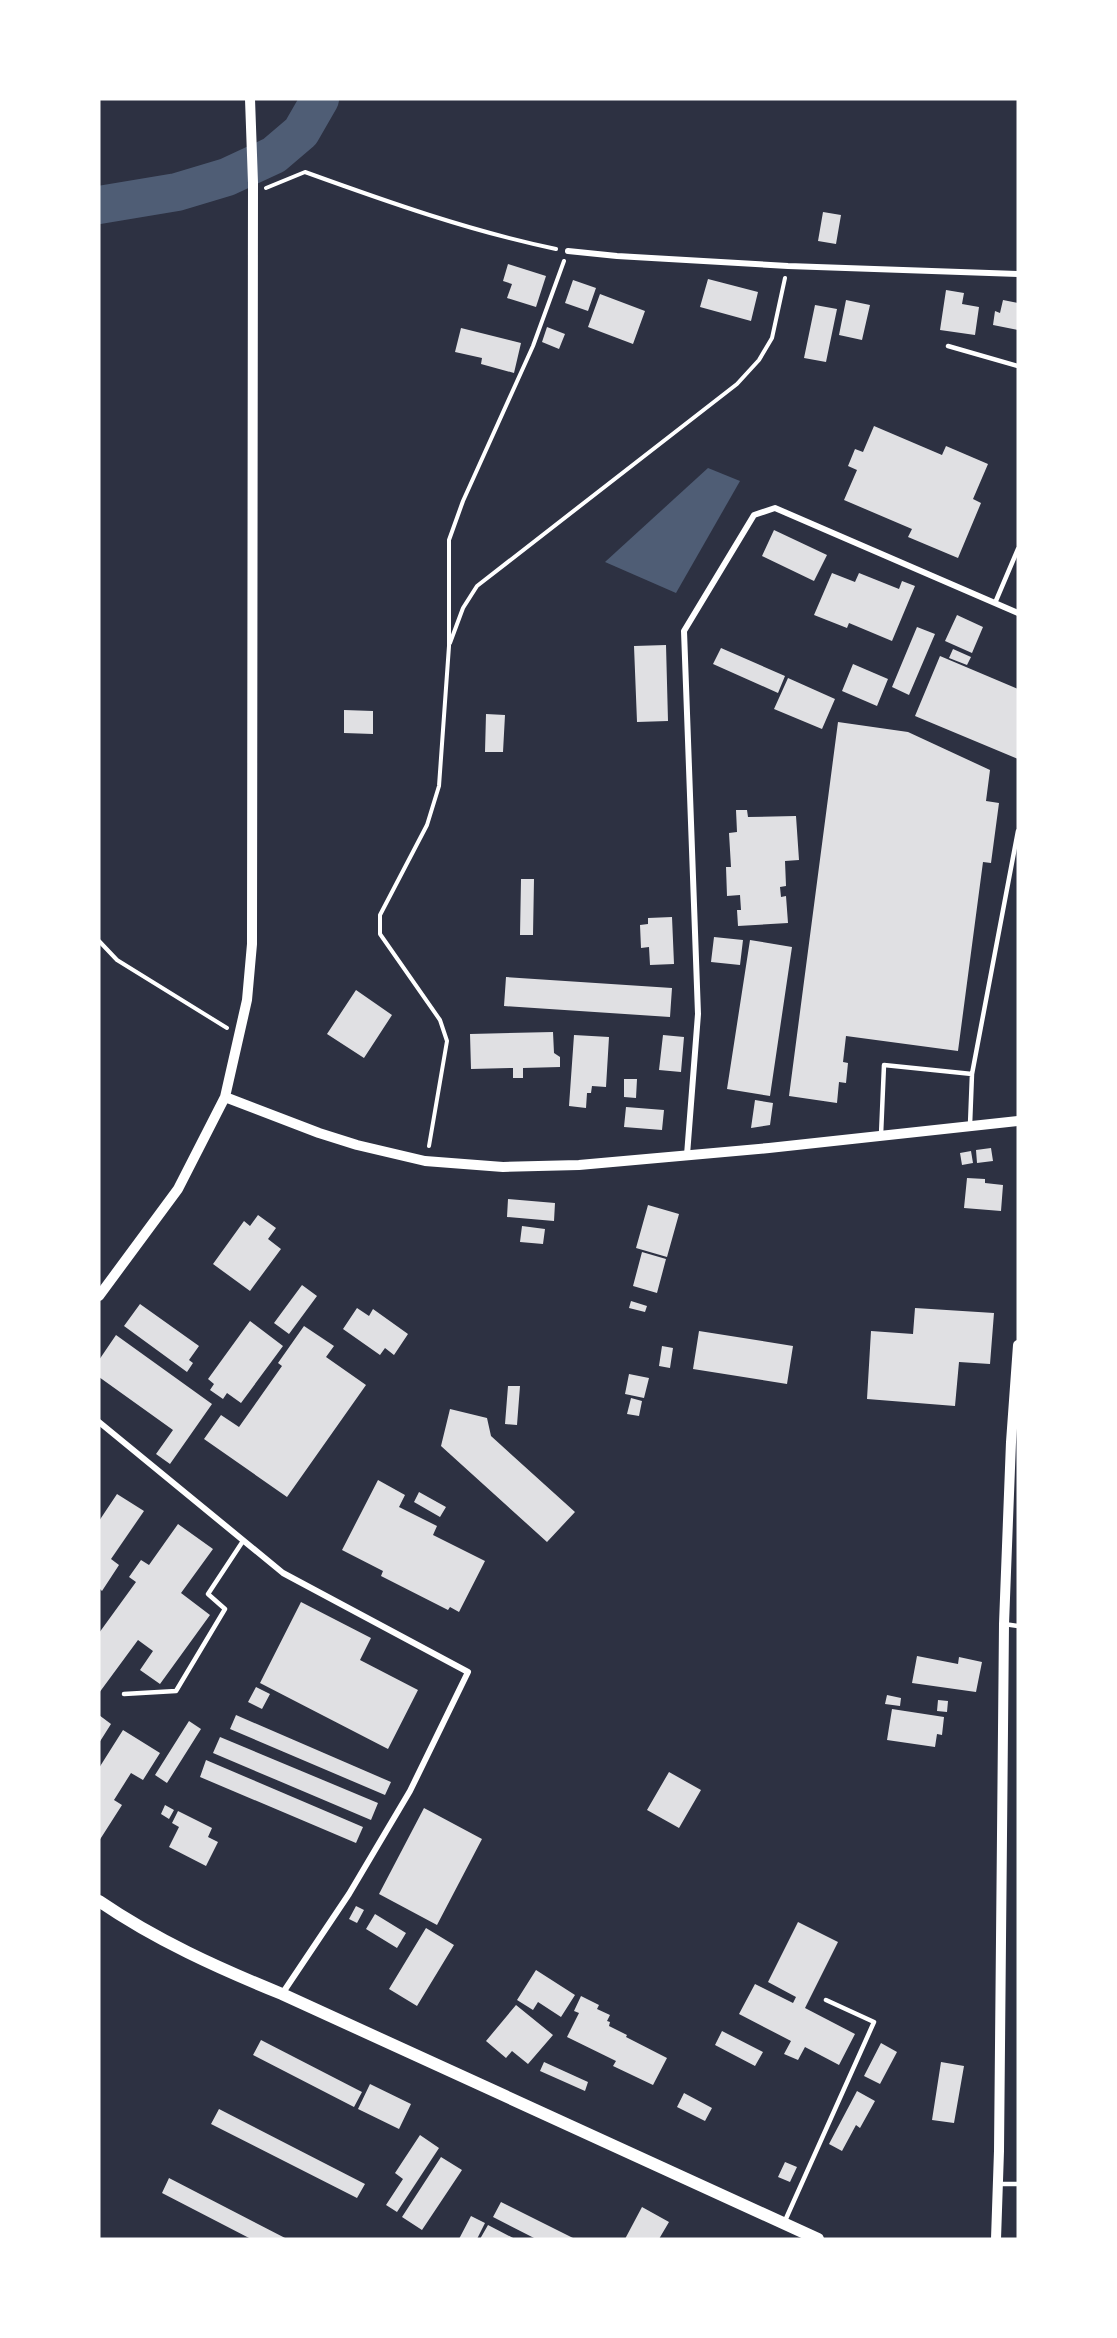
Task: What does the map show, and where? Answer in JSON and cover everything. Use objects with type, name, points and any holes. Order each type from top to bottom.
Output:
[{"type":"main road","points":[[99,1901],[131,1923],[216,1967],[282,1994],[818,2239]]},
{"type":"street","points":[[99,1296],[178,1189],[225,1097],[247,999],[252,944],[250,99]]},
{"type":"street","points":[[568,251],[788,266],[1018,274]]},
{"type":"street","points":[[687,1155],[698,1014],[684,631],[754,515],[775,508],[1018,613]]},
{"type":"street","points":[[225,1097],[319,1133],[425,1161],[503,1167],[579,1165],[1018,1121]]},
{"type":"street","points":[[996,2239],[1004,1624],[1018,1345]]},
{"type":"street","points":[[99,1422],[283,1573],[468,1672],[410,1791],[349,1894],[282,1994]]},
{"type":"lane","points":[[948,346],[1018,366]]},
{"type":"lane","points":[[995,603],[1018,549]]},
{"type":"lane","points":[[970,1126],[972,1074],[1018,831]]},
{"type":"lane","points":[[881,1135],[884,1065],[972,1074]]},
{"type":"lane","points":[[124,1694],[176,1691],[225,1609],[208,1594],[243,1541]]},
{"type":"lane","points":[[1004,1624],[1018,1626]]},
{"type":"lane","points":[[784,2223],[874,2022],[826,2000]]},
{"type":"lane","points":[[998,2184],[1018,2184]]},
{"type":"path","points":[[252,188],[305,172],[419,214],[518,241],[568,251],[533,346],[468,491],[449,540],[449,646],[439,786],[427,825],[380,915],[380,934],[441,1020],[447,1041],[425,1161]]},
{"type":"path","points":[[449,646],[463,608],[477,586],[736,384],[759,360],[772,338],[788,266]]},
{"type":"path","points":[[99,941],[117,960],[240,1036]]},
{"type":"water","points":[[708,468],[740,481],[676,593],[605,562]]},
{"type":"building","points":[[823,212],[841,215],[836,244],[818,241]]},
{"type":"building","points":[[508,264],[546,276],[536,307],[507,298],[512,284],[503,281]]},
{"type":"building","points":[[708,279],[758,292],[751,321],[700,307]]},
{"type":"building","points":[[573,280],[596,288],[588,311],[565,303]]},
{"type":"building","points":[[946,290],[964,293],[962,304],[979,307],[975,335],[940,330]]},
{"type":"building","points":[[600,294],[645,311],[633,344],[588,327]]},
{"type":"building","points":[[846,300],[870,305],[862,340],[839,335]]},
{"type":"building","points":[[1003,300],[1018,303],[1018,330],[993,325],[995,311],[1000,313]]},
{"type":"building","points":[[815,305],[837,309],[826,362],[804,358]]},
{"type":"building","points":[[547,327],[565,334],[559,349],[542,342]]},
{"type":"building","points":[[461,328],[521,343],[514,373],[481,364],[482,358],[455,352]]},
{"type":"building","points":[[874,426],[942,455],[946,446],[988,464],[973,499],[981,503],[958,558],[908,537],[912,529],[844,500],[857,470],[848,466],[855,449],[863,452]]},
{"type":"building","points":[[774,530],[827,555],[814,581],[762,556]]},
{"type":"building","points":[[832,573],[855,582],[859,573],[899,589],[902,581],[915,586],[892,641],[849,623],[847,628],[814,615]]},
{"type":"building","points":[[957,615],[983,627],[972,653],[945,641]]},
{"type":"building","points":[[917,627],[935,634],[909,695],[892,687]]},
{"type":"building","points":[[666,645],[668,721],[637,722],[634,646]]},
{"type":"building","points":[[721,648],[785,676],[778,693],[713,664]]},
{"type":"building","points":[[953,649],[971,657],[967,665],[949,658]]},
{"type":"building","points":[[940,656],[1018,689],[1018,759],[915,716]]},
{"type":"building","points":[[853,664],[888,679],[877,706],[842,691]]},
{"type":"building","points":[[788,678],[835,699],[822,729],[774,709]]},
{"type":"building","points":[[344,710],[373,711],[373,734],[344,733]]},
{"type":"building","points":[[486,714],[505,715],[503,752],[485,752]]},
{"type":"building","points":[[838,722],[908,732],[990,770],[986,801],[999,803],[991,863],[983,862],[958,1051],[846,1036],[843,1062],[848,1063],[846,1083],[839,1082],[837,1103],[789,1096]]},
{"type":"building","points":[[736,810],[747,810],[748,817],[796,816],[799,860],[785,861],[786,886],[780,887],[781,897],[786,896],[788,923],[738,926],[737,910],[741,910],[740,895],[727,896],[726,867],[731,867],[729,833],[737,832]]},
{"type":"building","points":[[521,879],[534,879],[533,935],[520,935]]},
{"type":"building","points":[[672,917],[674,964],[650,965],[649,947],[641,948],[640,925],[648,924],[648,918]]},
{"type":"building","points":[[714,937],[743,940],[740,965],[711,962]]},
{"type":"building","points":[[750,940],[792,947],[770,1096],[727,1089]]},
{"type":"building","points":[[506,977],[672,988],[670,1017],[504,1006]]},
{"type":"building","points":[[356,990],[392,1015],[364,1058],[327,1034]]},
{"type":"building","points":[[553,1032],[554,1053],[560,1057],[560,1067],[523,1068],[523,1078],[513,1078],[513,1068],[471,1069],[470,1034]]},
{"type":"building","points":[[574,1035],[609,1037],[606,1087],[592,1086],[591,1093],[587,1093],[586,1108],[569,1106]]},
{"type":"building","points":[[663,1035],[684,1037],[681,1072],[659,1070]]},
{"type":"building","points":[[624,1079],[637,1079],[636,1098],[624,1097]]},
{"type":"building","points":[[755,1100],[773,1103],[770,1125],[751,1128]]},
{"type":"building","points":[[626,1107],[664,1110],[662,1130],[624,1127]]},
{"type":"building","points":[[991,1148],[993,1161],[977,1163],[976,1150]]},
{"type":"building","points":[[971,1151],[973,1163],[962,1165],[960,1153]]},
{"type":"building","points":[[967,1178],[985,1179],[985,1183],[1003,1185],[1001,1211],[964,1208]]},
{"type":"building","points":[[508,1199],[555,1203],[554,1221],[507,1217]]},
{"type":"building","points":[[648,1205],[679,1214],[667,1257],[636,1248]]},
{"type":"building","points":[[258,1215],[276,1228],[268,1239],[281,1249],[250,1291],[213,1264],[244,1221],[250,1226]]},
{"type":"building","points":[[522,1226],[545,1229],[543,1244],[520,1242]]},
{"type":"building","points":[[642,1252],[666,1259],[657,1293],[633,1286]]},
{"type":"building","points":[[302,1285],[317,1296],[289,1334],[274,1323]]},
{"type":"building","points":[[631,1301],[647,1306],[645,1312],[629,1308]]},
{"type":"building","points":[[140,1304],[199,1346],[189,1360],[193,1363],[187,1372],[124,1326]]},
{"type":"building","points":[[357,1308],[369,1316],[373,1309],[408,1334],[394,1355],[385,1348],[380,1355],[343,1329]]},
{"type":"building","points":[[915,1308],[994,1313],[990,1364],[959,1362],[955,1406],[867,1399],[871,1331],[913,1334]]},
{"type":"building","points":[[250,1321],[283,1346],[241,1403],[227,1393],[223,1399],[210,1390],[214,1384],[208,1379]]},
{"type":"building","points":[[304,1326],[334,1346],[326,1357],[366,1385],[287,1497],[204,1439],[221,1415],[239,1427],[282,1366],[278,1363]]},
{"type":"building","points":[[699,1331],[793,1346],[787,1384],[693,1369]]},
{"type":"building","points":[[116,1335],[212,1404],[170,1464],[156,1454],[173,1430],[99,1377],[99,1360]]},
{"type":"building","points":[[662,1346],[673,1348],[670,1368],[659,1366]]},
{"type":"building","points":[[629,1374],[649,1378],[644,1398],[625,1394]]},
{"type":"building","points":[[508,1386],[520,1386],[517,1425],[505,1424]]},
{"type":"building","points":[[631,1398],[642,1401],[639,1416],[627,1414]]},
{"type":"building","points":[[450,1409],[487,1418],[491,1436],[575,1512],[547,1542],[441,1446]]},
{"type":"building","points":[[378,1480],[405,1495],[399,1507],[437,1526],[433,1535],[485,1561],[459,1612],[450,1607],[448,1610],[381,1576],[383,1571],[342,1550]]},
{"type":"building","points":[[419,1492],[446,1507],[440,1517],[414,1502]]},
{"type":"building","points":[[117,1494],[144,1511],[111,1559],[119,1565],[102,1591],[99,1588],[99,1521]]},
{"type":"building","points":[[178,1524],[213,1549],[181,1593],[210,1615],[160,1684],[140,1670],[153,1651],[138,1640],[99,1693],[99,1633],[136,1582],[129,1577],[141,1560],[149,1565]]},
{"type":"building","points":[[301,1602],[371,1638],[360,1660],[418,1690],[388,1749],[260,1683]]},
{"type":"building","points":[[917,1656],[958,1664],[959,1657],[982,1662],[976,1692],[912,1683]]},
{"type":"building","points":[[256,1687],[270,1694],[262,1709],[248,1702]]},
{"type":"building","points":[[887,1695],[901,1698],[900,1706],[885,1704]]},
{"type":"building","points":[[938,1700],[948,1701],[947,1712],[937,1711]]},
{"type":"building","points":[[892,1709],[944,1717],[942,1735],[937,1734],[935,1747],[887,1740]]},
{"type":"building","points":[[99,1715],[111,1724],[99,1743]]},
{"type":"building","points":[[236,1715],[391,1782],[385,1795],[230,1729]]},
{"type":"building","points":[[189,1721],[201,1729],[167,1783],[155,1775]]},
{"type":"building","points":[[123,1730],[160,1753],[143,1780],[131,1773],[114,1800],[122,1805],[99,1841],[99,1768]]},
{"type":"building","points":[[220,1737],[378,1803],[371,1820],[213,1753]]},
{"type":"building","points":[[206,1760],[363,1827],[356,1843],[200,1777]]},
{"type":"building","points":[[669,1772],[701,1790],[679,1828],[647,1810]]},
{"type":"building","points":[[165,1805],[174,1810],[169,1819],[161,1814]]},
{"type":"building","points":[[424,1808],[482,1839],[437,1925],[379,1894]]},
{"type":"building","points":[[178,1811],[212,1828],[208,1837],[218,1842],[206,1866],[169,1847],[179,1827],[172,1823]]},
{"type":"building","points":[[356,1906],[364,1910],[357,1923],[349,1919]]},
{"type":"building","points":[[375,1914],[406,1933],[397,1948],[366,1929]]},
{"type":"building","points":[[798,1922],[838,1942],[805,2008],[855,2034],[839,2065],[805,2047],[798,2060],[784,2054],[791,2041],[739,2014],[755,1984],[793,2003],[796,1997],[768,1982]]},
{"type":"building","points":[[426,1928],[454,1945],[417,2006],[389,1989]]},
{"type":"building","points":[[536,1970],[575,1995],[561,2017],[538,2002],[533,2010],[517,2000]]},
{"type":"building","points":[[581,1996],[599,2005],[597,2009],[610,2015],[607,2021],[610,2022],[609,2026],[667,2058],[653,2085],[613,2066],[616,2061],[567,2037],[579,2013],[574,2011]]},
{"type":"building","points":[[516,2005],[553,2035],[528,2064],[512,2051],[506,2058],[486,2041]]},
{"type":"building","points":[[722,2031],[763,2052],[755,2066],[715,2045]]},
{"type":"building","points":[[261,2040],[362,2092],[354,2107],[253,2055]]},
{"type":"building","points":[[881,2043],[897,2052],[880,2084],[864,2076]]},
{"type":"building","points":[[544,2062],[588,2082],[585,2091],[540,2071]]},
{"type":"building","points":[[941,2062],[964,2066],[954,2123],[932,2120]]},
{"type":"building","points":[[370,2084],[411,2104],[399,2129],[358,2109]]},
{"type":"building","points":[[857,2091],[875,2101],[860,2128],[856,2125],[842,2151],[829,2144]]},
{"type":"building","points":[[684,2093],[712,2108],[705,2121],[677,2107]]},
{"type":"building","points":[[219,2109],[365,2184],[357,2198],[211,2124]]},
{"type":"building","points":[[420,2135],[439,2148],[397,2212],[386,2205],[403,2179],[395,2173]]},
{"type":"building","points":[[441,2157],[462,2170],[422,2230],[402,2217]]},
{"type":"building","points":[[785,2162],[797,2167],[790,2182],[778,2177]]},
{"type":"building","points":[[169,2178],[287,2239],[251,2239],[162,2193]]},
{"type":"building","points":[[501,2202],[575,2239],[536,2239],[493,2217]]},
{"type":"building","points":[[642,2207],[669,2222],[659,2239],[625,2239]]},
{"type":"building","points":[[471,2216],[485,2223],[477,2239],[459,2239]]},
{"type":"building","points":[[488,2225],[515,2239],[480,2239]]},
{"type":"waterway","points":[[99,205],[177,192],[227,177],[274,155],[301,132],[320,99]]}]
